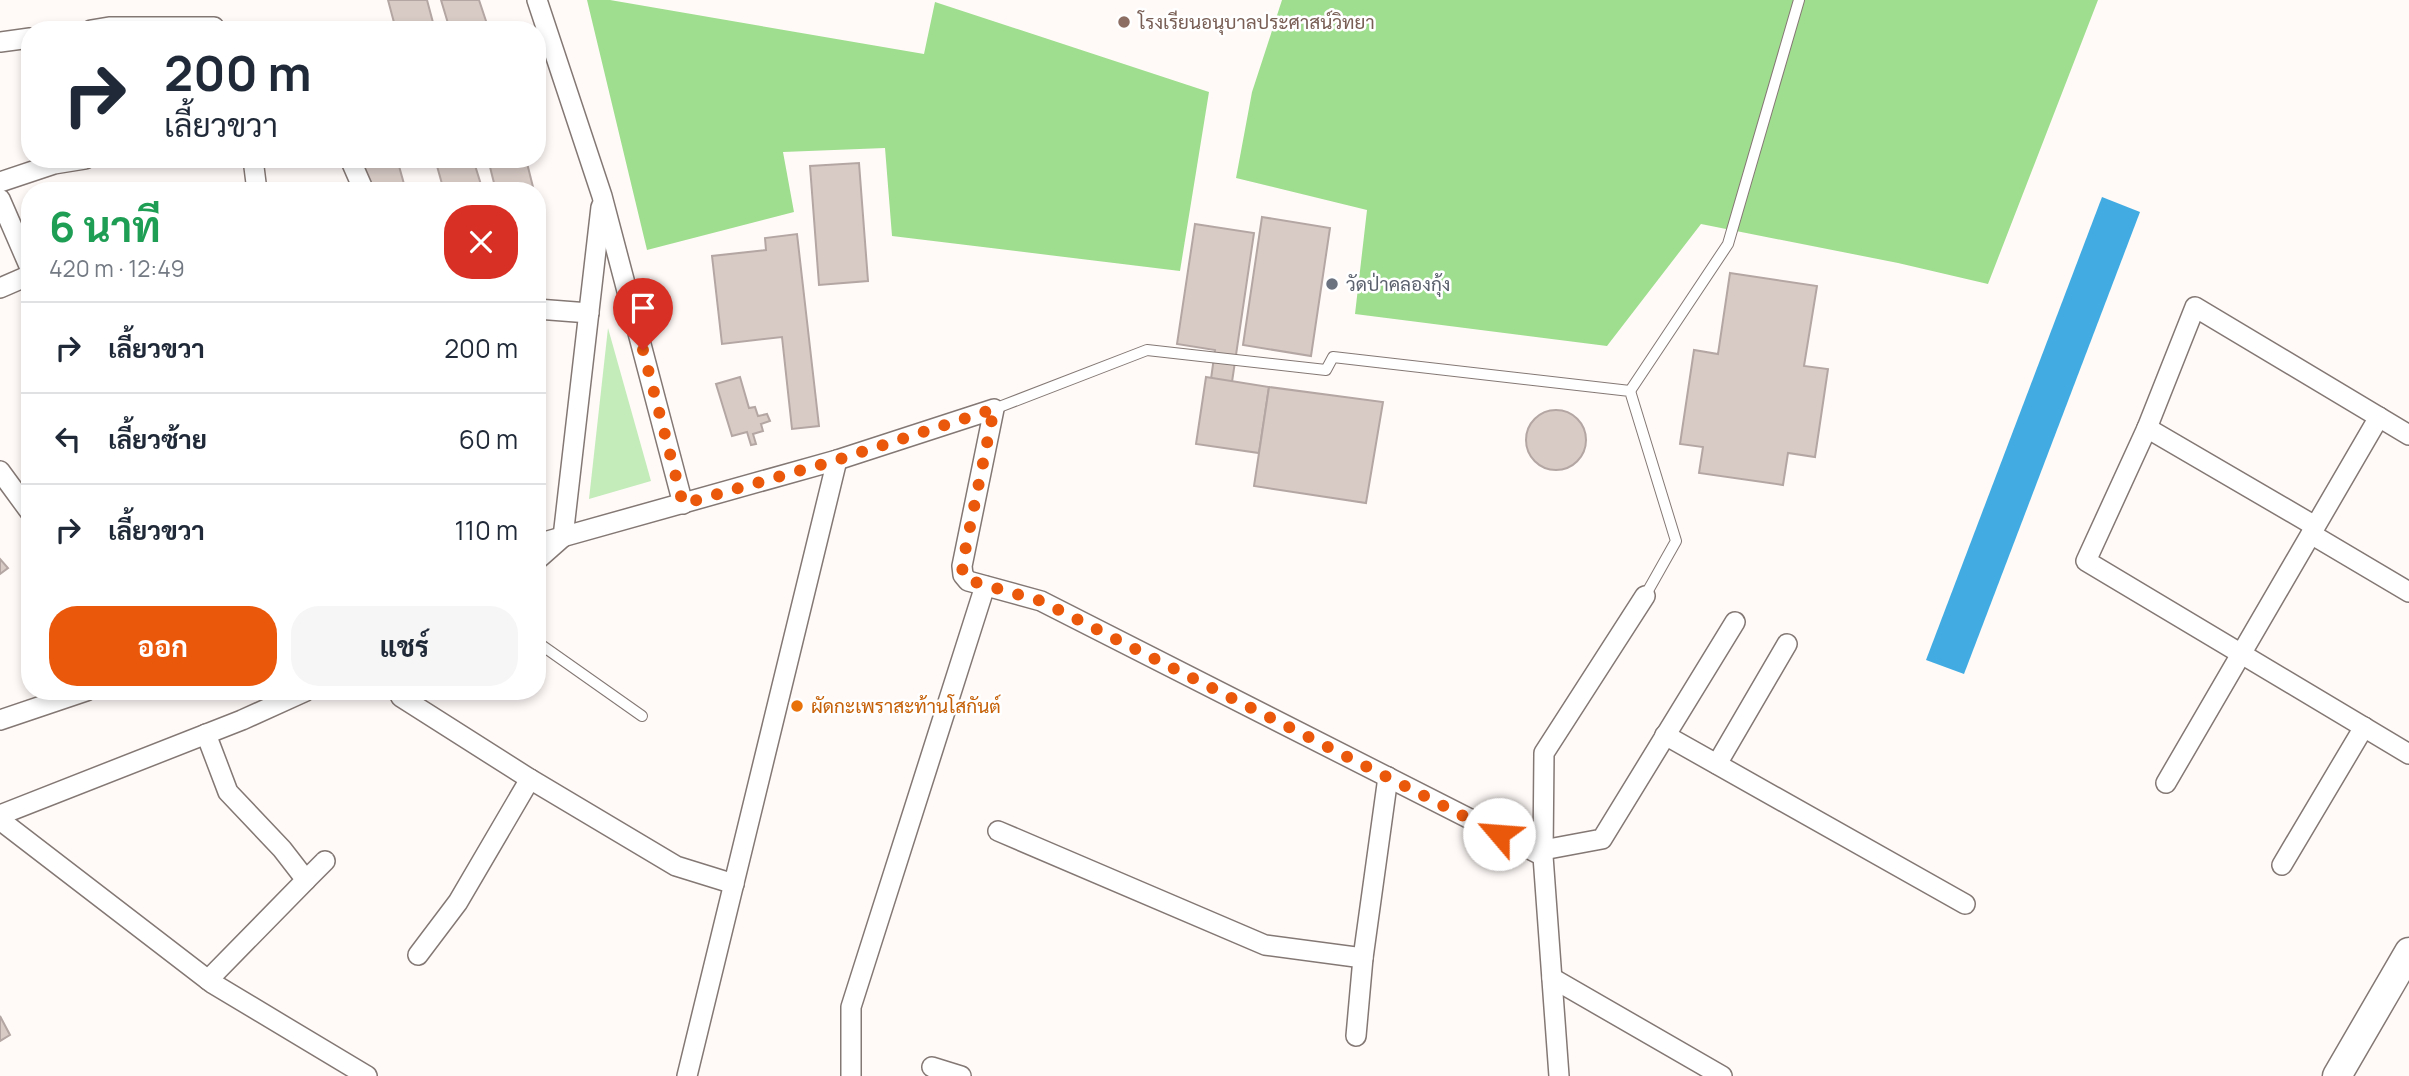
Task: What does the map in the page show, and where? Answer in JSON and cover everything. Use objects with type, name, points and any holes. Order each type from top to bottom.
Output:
[{"type":"street","points":[[537,0],[544,21]]},
{"type":"street","points":[[546,27],[602,196],[683,504]]},
{"type":"street","points":[[0,42],[21,39]]},
{"type":"street","points":[[0,182],[42,168]]},
{"type":"street","points":[[546,552],[563,537],[602,196]]},
{"type":"street","points":[[0,199],[21,247]]},
{"type":"street","points":[[0,288],[21,279]]},
{"type":"street","points":[[2409,435],[2195,307],[2147,428],[2086,561],[2409,754]]},
{"type":"street","points":[[546,310],[589,313]]},
{"type":"street","points":[[546,542],[837,460],[994,409],[962,566],[963,575],[968,580],[1041,601],[1543,853],[1602,839],[1735,622]]},
{"type":"street","points":[[2166,783],[2379,417]]},
{"type":"street","points":[[2147,428],[2409,592]]},
{"type":"street","points":[[687,1076],[837,460]]},
{"type":"street","points":[[0,471],[21,500]]},
{"type":"street","points":[[851,1076],[851,1007],[985,586]]},
{"type":"street","points":[[1559,1076],[1543,853],[1544,753],[1645,596]]},
{"type":"street","points":[[1717,764],[1787,644]]},
{"type":"street","points":[[0,720],[59,700]]},
{"type":"street","points":[[285,700],[0,817],[208,980],[367,1076]]},
{"type":"street","points":[[406,700],[530,779],[676,866],[734,884]]},
{"type":"street","points":[[2282,865],[2364,727]]},
{"type":"street","points":[[206,734],[228,792],[282,849],[306,880]]},
{"type":"street","points":[[1665,736],[1965,904]]},
{"type":"street","points":[[1356,1036],[1363,958],[1388,777]]},
{"type":"street","points":[[418,955],[458,902],[530,779]]},
{"type":"street","points":[[998,831],[1265,945],[1363,958]]},
{"type":"street","points":[[208,980],[325,862]]},
{"type":"street","points":[[2337,1076],[2409,952]]},
{"type":"street","points":[[1552,978],[1722,1076]]},
{"type":"street","points":[[932,1067],[961,1076]]},
{"type":"lane","points":[[1630,391],[1727,244],[1799,0]]},
{"type":"lane","points":[[994,409],[1147,350],[1326,370],[1333,357],[1630,391]]},
{"type":"lane","points":[[1630,391],[1676,541],[1645,596]]},
{"type":"lane","points":[[546,648],[642,716]]},
{"type":"green space","points":[[587,0],[610,0],[924,54],[935,2],[1209,92],[1180,271],[892,236],[885,148],[783,152],[794,212],[647,250]]},
{"type":"green space","points":[[1282,0],[2098,0],[1988,284],[1898,263],[1701,224],[1607,346],[1355,314],[1367,210],[1236,178],[1252,92]]},
{"type":"green space","points":[[608,328],[651,481],[589,499]]},
{"type":"water","points":[[2102,197],[2140,212],[1964,674],[1926,660]]},
{"type":"building","points":[[388,0],[427,0],[433,21],[394,21]]},
{"type":"building","points":[[441,0],[479,0],[486,21],[447,21]]},
{"type":"building","points":[[859,163],[868,281],[819,285],[810,166]]},
{"type":"building","points":[[365,168],[400,168],[403,182],[369,182]]},
{"type":"building","points":[[438,168],[476,168],[480,182],[441,182]]},
{"type":"building","points":[[490,168],[528,168],[532,182],[494,182]]},
{"type":"building","points":[[1262,217],[1330,228],[1311,356],[1243,345]]},
{"type":"building","points":[[1195,224],[1254,233],[1232,382],[1211,379],[1215,350],[1177,344]]},
{"type":"building","points":[[797,234],[819,426],[792,429],[782,337],[722,344],[712,256],[766,250],[765,238]]},
{"type":"building","points":[[1730,273],[1817,286],[1804,366],[1828,369],[1815,457],[1788,453],[1783,485],[1699,473],[1703,447],[1680,444],[1694,350],[1718,354]]},
{"type":"building","points":[[740,377],[749,408],[755,407],[758,416],[767,414],[770,421],[761,424],[763,431],[753,434],[756,444],[751,445],[747,432],[732,436],[716,384]]},
{"type":"building","points":[[1206,377],[1269,387],[1259,453],[1196,444]]},
{"type":"building","points":[[1269,387],[1383,402],[1366,503],[1254,486]]},
{"type":"building","points":[[1556,410],[1573,415],[1581,423],[1586,440],[1581,457],[1573,465],[1556,470],[1539,465],[1531,457],[1526,440],[1531,423],[1539,415]]},
{"type":"building","points":[[0,559],[8,568],[0,574]]},
{"type":"building","points":[[0,1016],[10,1035],[0,1041]]},
{"type":"place","name":"โรงเรียนอนุบาลประศาสน์วิทยา","points":[[1124,22]]},
{"type":"place","name":"วัดป่าคลองกุ้ง","points":[[1332,284]]},
{"type":"place","name":"ผัดกะเพราสะท้านโสกันต์","points":[[797,706]]},
{"type":"route","points":[[643,350],[683,504],[837,460],[994,409],[962,566],[963,575],[968,580],[1041,601],[1499,834]]}]
